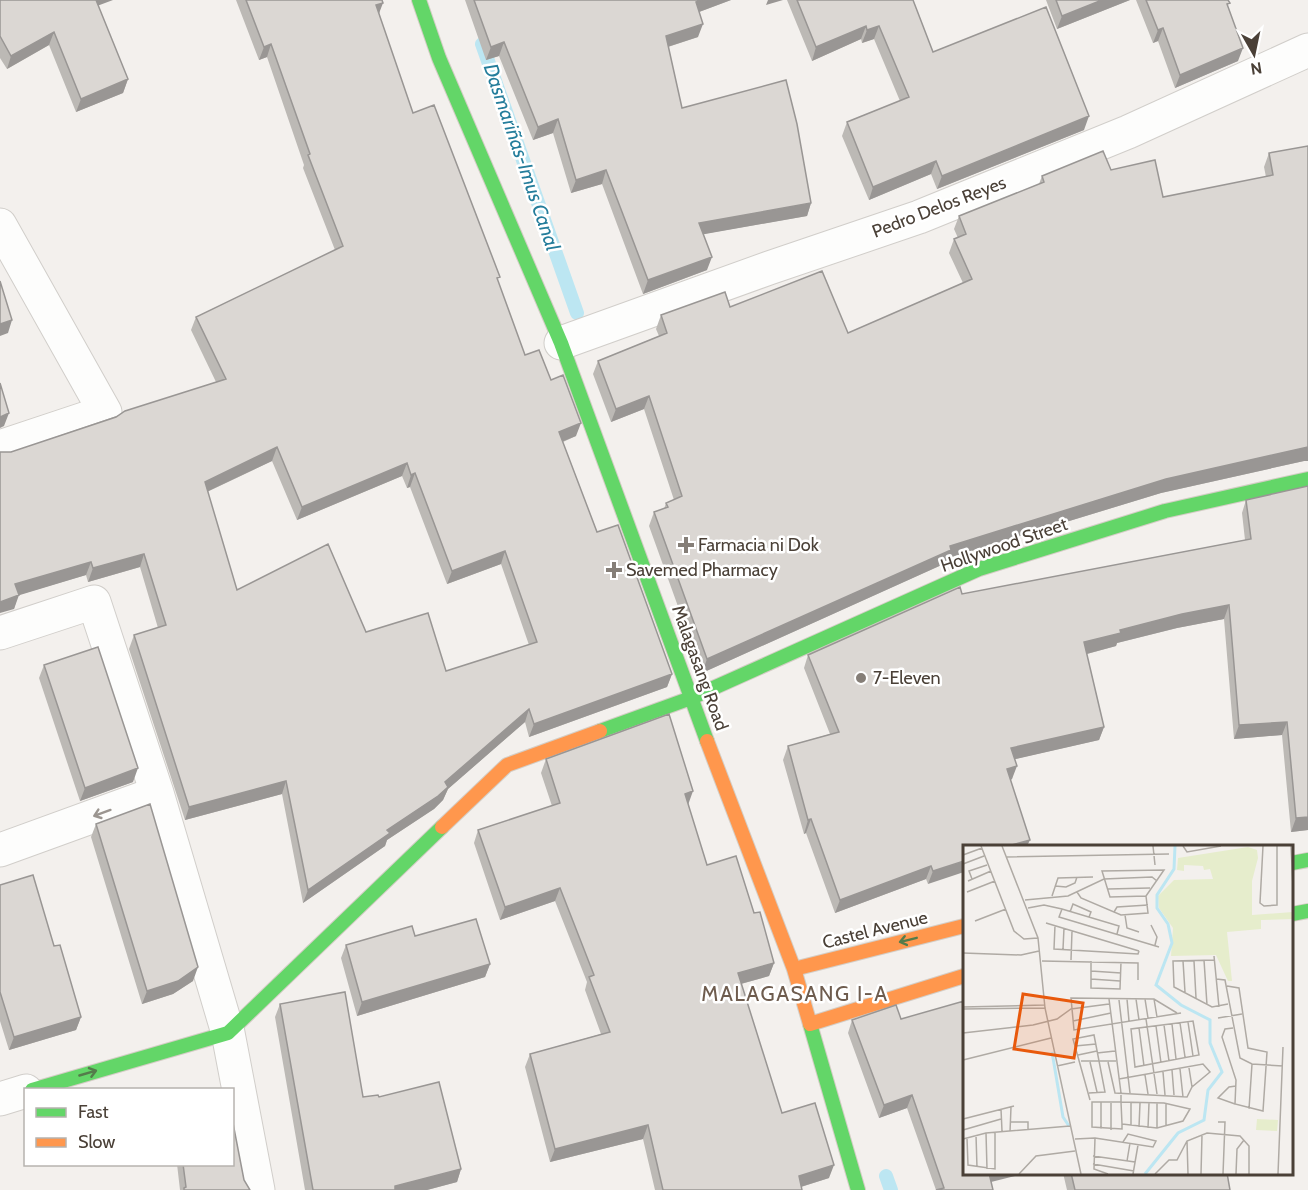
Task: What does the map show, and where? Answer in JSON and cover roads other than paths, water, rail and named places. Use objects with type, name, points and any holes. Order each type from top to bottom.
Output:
[{"type":"street","name":"Malagasang Road","points":[[419,0],[439,58],[561,343],[691,698],[794,969],[858,1190]]},
{"type":"street","name":"Pedro Delos Reyes","points":[[561,343],[919,217],[1128,132],[1308,50]]},
{"type":"street","points":[[0,225],[8,257],[105,412],[0,447]]},
{"type":"street","name":"Hollywood Street","points":[[228,1033],[507,765],[691,698],[979,569],[1166,511],[1308,479]]},
{"type":"street","points":[[0,633],[94,602],[157,793],[228,1033],[258,1190]]},
{"type":"street","points":[[0,850],[157,793]]},
{"type":"street","points":[[1293,862],[1308,860]]},
{"type":"street","points":[[1293,914],[1308,911]]},
{"type":"street","name":"Castel Avenue","points":[[794,969],[963,926]]},
{"type":"street","points":[[810,1024],[963,976]]},
{"type":"street","points":[[36,1088],[228,1033]]},
{"type":"street","points":[[0,1099],[24,1092]]},
{"type":"waterway","name":"Dasmariñas-Imus Canal","points":[[482,44],[577,313]]},
{"type":"waterway","name":"Dasmariñas-Imus Canal","points":[[886,1176],[891,1190]]},
{"type":"place","name":"Farmacia ni Dok","points":[[686,545]]},
{"type":"place","name":"Savemed Pharmacy","points":[[614,570]]},
{"type":"place","name":"7-Eleven","points":[[861,678]]},
{"type":"district","name":"MALAGASANG I-A","points":[[795,994]]}]
